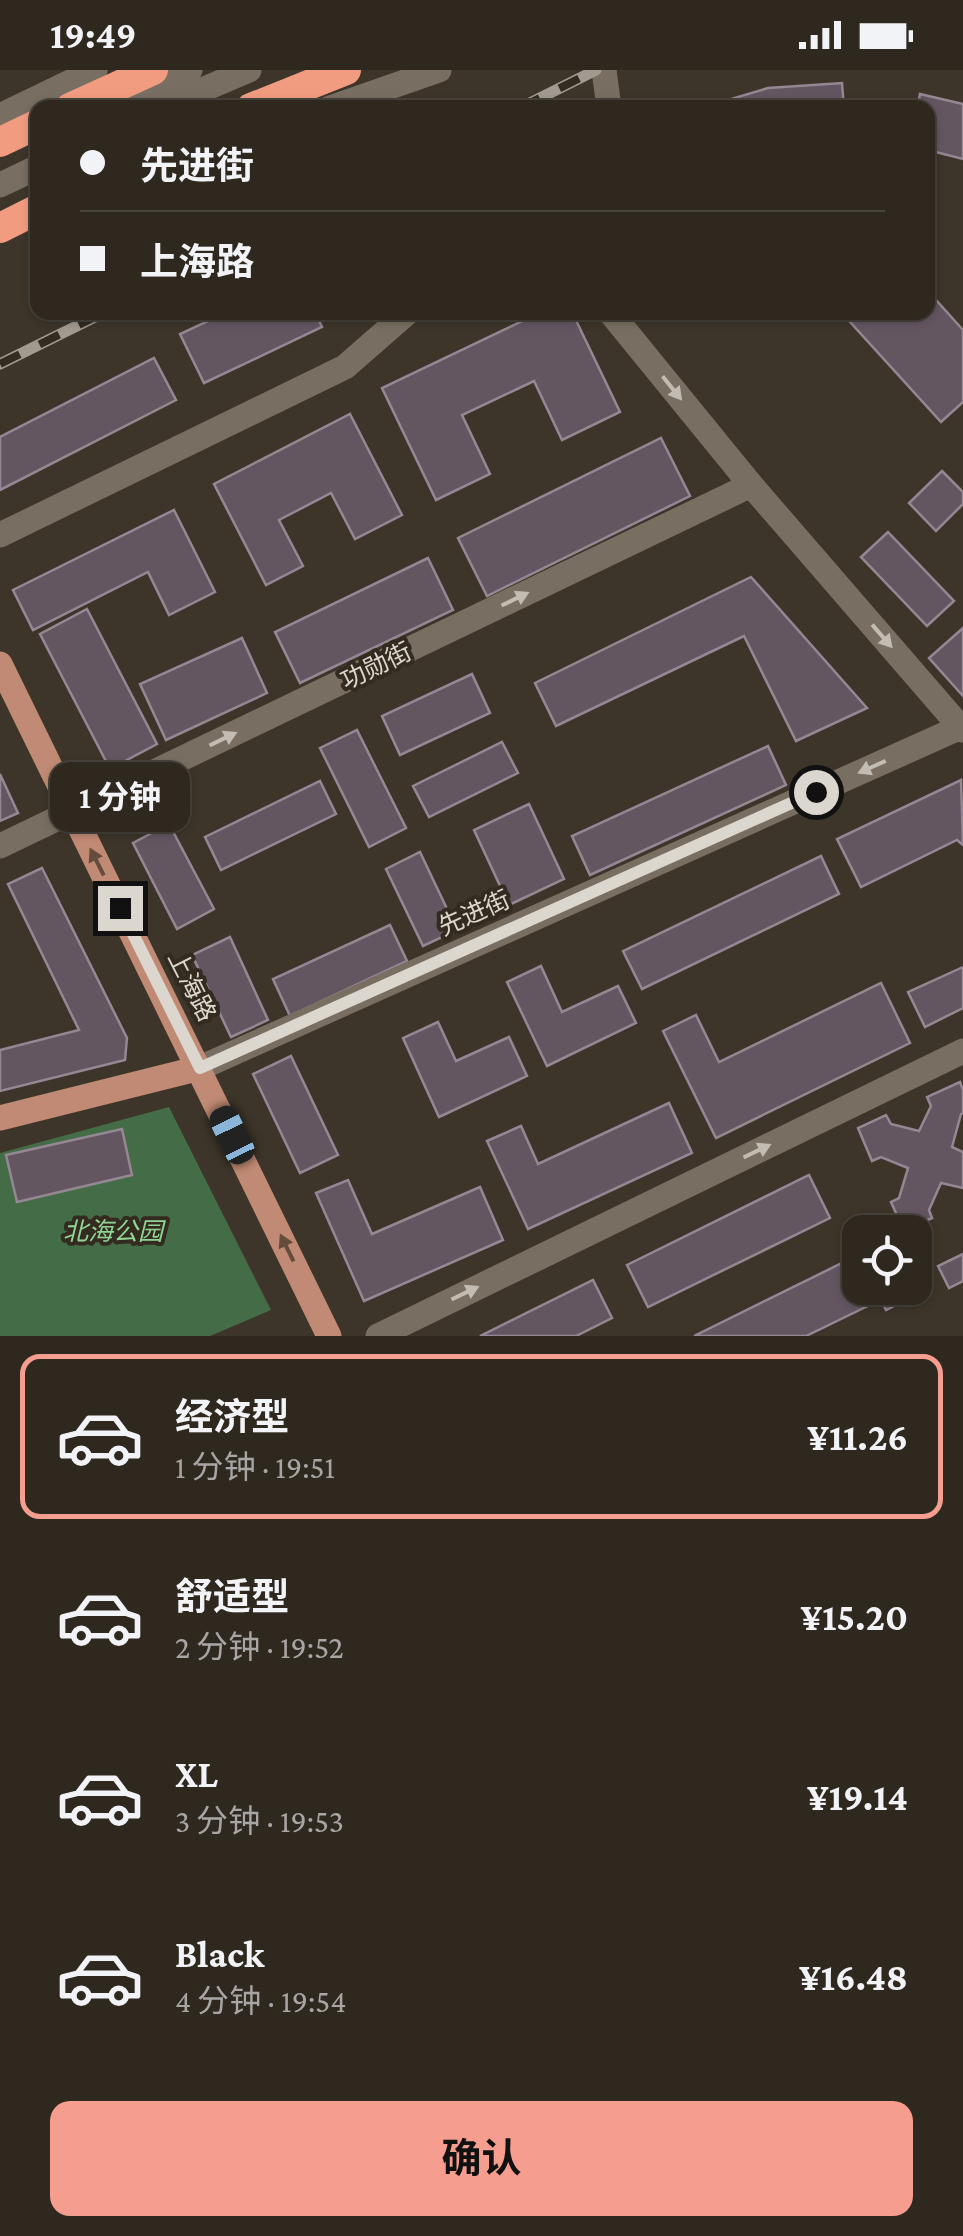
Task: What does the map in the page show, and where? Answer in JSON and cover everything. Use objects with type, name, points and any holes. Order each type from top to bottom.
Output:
[{"type":"highway","points":[[79,82],[153,70]]},
{"type":"highway","points":[[271,100],[346,70]]},
{"type":"highway","points":[[0,142],[30,128]]},
{"type":"highway","points":[[0,228],[30,213]]},
{"type":"main road","name":"上海路","points":[[0,664],[329,1336]]},
{"type":"main road","name":"先进街","points":[[0,1118],[200,1068]]},
{"type":"street","points":[[139,100],[152,87],[190,70]]},
{"type":"street","points":[[179,100],[249,70]]},
{"type":"street","points":[[353,100],[439,70]]},
{"type":"street","points":[[604,70],[608,100]]},
{"type":"street","points":[[37,100],[79,82]]},
{"type":"street","points":[[0,116],[30,103]]},
{"type":"street","points":[[0,185],[30,171]]},
{"type":"street","points":[[0,534],[345,367],[399,320]]},
{"type":"street","points":[[617,320],[751,485],[962,728]]},
{"type":"street","name":"功勋街","points":[[0,846],[751,485]]},
{"type":"street","name":"先进街","points":[[200,1068],[962,728]]},
{"type":"street","points":[[378,1336],[963,1051]]},
{"type":"green space","name":"北海公园","points":[[169,1107],[271,1310],[210,1336],[0,1336],[0,1153]]},
{"type":"building","points":[[842,83],[843,100],[728,100],[768,88]]},
{"type":"building","points":[[920,94],[963,104],[963,159],[935,152],[935,100],[919,100]]},
{"type":"building","points":[[935,299],[963,330],[963,402],[941,422],[848,320],[935,320]]},
{"type":"building","points":[[210,320],[319,320],[322,327],[204,383],[180,334]]},
{"type":"building","points":[[524,320],[576,320],[620,412],[562,440],[534,381],[462,415],[490,474],[436,500],[382,388]]},
{"type":"building","points":[[154,358],[176,400],[0,490],[0,437]]},
{"type":"building","points":[[350,414],[402,515],[355,539],[331,493],[279,520],[303,566],[266,585],[214,484]]},
{"type":"building","points":[[661,438],[690,496],[487,596],[458,538]]},
{"type":"building","points":[[942,471],[963,492],[963,504],[936,531],[909,503]]},
{"type":"building","points":[[174,510],[215,592],[169,615],[148,572],[33,630],[13,590]]},
{"type":"building","points":[[888,532],[954,601],[927,626],[861,557]]},
{"type":"building","points":[[428,558],[453,610],[300,683],[275,632]]},
{"type":"building","points":[[751,577],[867,708],[796,741],[744,636],[556,726],[535,683]]},
{"type":"building","points":[[87,609],[157,744],[110,769],[40,634]]},
{"type":"building","points":[[963,628],[963,696],[929,658]]},
{"type":"building","points":[[242,638],[267,693],[166,740],[140,684]]},
{"type":"building","points":[[472,674],[490,713],[400,755],[382,716]]},
{"type":"building","points":[[357,730],[406,828],[369,847],[320,748]]},
{"type":"building","points":[[502,742],[518,773],[429,817],[413,786]]},
{"type":"building","points":[[768,746],[786,785],[590,875],[572,836]]},
{"type":"building","points":[[0,774],[18,813],[0,821]]},
{"type":"building","points":[[961,780],[963,845],[957,840],[861,887],[837,839]]},
{"type":"building","points":[[320,781],[336,814],[221,870],[205,837]]},
{"type":"building","points":[[529,804],[564,879],[509,905],[474,830]]},
{"type":"building","points":[[169,824],[214,909],[177,929],[133,843]]},
{"type":"building","points":[[420,852],[457,930],[423,946],[386,869]]},
{"type":"building","points":[[821,856],[839,894],[642,989],[623,951]]},
{"type":"building","points":[[42,868],[127,1038],[125,1060],[0,1091],[0,1050],[79,1030],[8,884]]},
{"type":"building","points":[[390,925],[407,961],[290,1016],[273,979]]},
{"type":"building","points":[[230,937],[268,1020],[231,1037],[192,955]]},
{"type":"building","points":[[541,966],[562,1012],[618,986],[636,1023],[547,1066],[507,982]]},
{"type":"building","points":[[963,967],[963,1008],[925,1027],[908,992]]},
{"type":"building","points":[[881,983],[910,1043],[716,1138],[663,1031],[696,1015],[719,1062]]},
{"type":"building","points":[[438,1022],[456,1061],[509,1037],[527,1076],[439,1117],[403,1038]]},
{"type":"building","points":[[291,1056],[338,1155],[300,1173],[253,1074]]},
{"type":"building","points":[[960,1082],[963,1113],[952,1147],[963,1152],[963,1188],[941,1183],[929,1210],[931,1215],[897,1215],[891,1202],[899,1198],[908,1168],[881,1157],[872,1161],[858,1128],[886,1115],[891,1124],[919,1131],[931,1106],[927,1097]]},
{"type":"building","points":[[669,1103],[692,1153],[528,1229],[487,1141],[521,1126],[538,1164]]},
{"type":"building","points":[[122,1129],[132,1175],[17,1202],[6,1155]]},
{"type":"building","points":[[809,1175],[830,1218],[648,1307],[627,1265]]},
{"type":"building","points":[[348,1180],[372,1234],[480,1187],[503,1240],[364,1301],[316,1193]]},
{"type":"building","points":[[963,1254],[963,1281],[949,1288],[938,1266]]},
{"type":"building","points":[[842,1263],[842,1305],[870,1305],[806,1336],[694,1336]]},
{"type":"building","points":[[593,1280],[612,1318],[576,1336],[480,1336]]},
{"type":"railway","points":[[536,100],[596,70]]},
{"type":"railway","points":[[0,364],[89,320]]},
{"type":"route","points":[[120,908],[200,1068],[816,792]]}]
